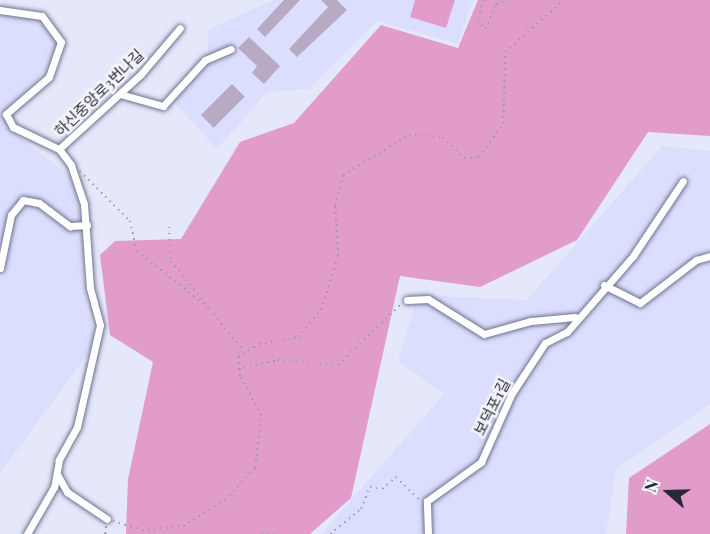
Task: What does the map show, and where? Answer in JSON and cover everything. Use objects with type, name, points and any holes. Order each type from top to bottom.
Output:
[{"type":"street","points":[[0,10],[42,16],[61,42],[49,77],[0,121]]},
{"type":"street","name":"하신중앙로3번나길","points":[[59,149],[120,94],[180,28]]},
{"type":"street","points":[[120,94],[163,105],[205,60],[231,48]]},
{"type":"street","points":[[6,114],[13,127],[59,149],[71,166],[87,225],[90,288],[100,325],[77,427],[27,534]]},
{"type":"street","name":"보덕포1길","points":[[427,501],[481,462],[512,393],[545,344],[567,332],[575,317],[633,256],[683,181]]},
{"type":"street","points":[[0,268],[11,215],[23,200],[39,203],[70,226],[87,225]]},
{"type":"street","points":[[604,285],[640,303],[696,260],[710,256]]},
{"type":"street","points":[[407,300],[428,299],[484,334],[531,321],[575,317]]},
{"type":"street","points":[[57,474],[67,492],[107,519]]},
{"type":"street","points":[[427,501],[428,534]]},
{"type":"path","points":[[484,0],[478,20],[485,28],[496,4],[506,0]]},
{"type":"path","points":[[243,350],[298,337],[321,310],[338,256],[335,206],[343,175],[409,135],[444,137],[464,159],[479,157],[503,124],[505,52],[564,0]]},
{"type":"path","points":[[71,166],[124,211],[137,251],[209,308]]},
{"type":"path","points":[[169,227],[171,261],[243,350]]},
{"type":"path","points":[[238,369],[278,360],[338,365],[407,300]]},
{"type":"path","points":[[105,534],[107,519],[142,530],[183,526],[225,500],[255,468],[261,416],[238,369],[243,350]]},
{"type":"path","points":[[330,534],[361,508],[370,487],[382,489],[396,477],[427,501]]},
{"type":"path","points":[[262,534],[277,534]]},
{"type":"shaded area","points":[[273,0],[473,0],[458,44],[377,21],[309,89],[267,92],[217,149],[174,102],[208,54],[208,30]]},
{"type":"shaded area","points":[[415,0],[455,0],[446,28],[410,17]]},
{"type":"shaded area","points":[[478,0],[710,0],[710,136],[648,132],[577,240],[480,287],[400,276],[351,498],[310,534],[126,534],[128,479],[153,362],[110,335],[100,255],[115,241],[181,239],[240,142],[294,123],[381,25],[458,48]]},
{"type":"shaded area","points":[[0,12],[38,18],[57,44],[51,65],[1,115],[11,131],[70,176],[79,200],[87,308],[96,343],[0,473]]},
{"type":"shaded area","points":[[662,146],[710,151],[710,404],[616,469],[606,534],[321,534],[444,394],[398,361],[418,295],[527,300]]},
{"type":"shaded area","points":[[710,424],[710,534],[626,534],[629,478]]},
{"type":"building","points":[[284,0],[300,0],[265,37],[257,29]]},
{"type":"building","points":[[321,0],[337,0],[347,10],[297,57],[289,49],[328,7]]},
{"type":"building","points":[[249,37],[280,66],[264,84],[252,73],[257,66],[238,48]]},
{"type":"building","points":[[232,84],[245,97],[214,128],[201,115]]}]
